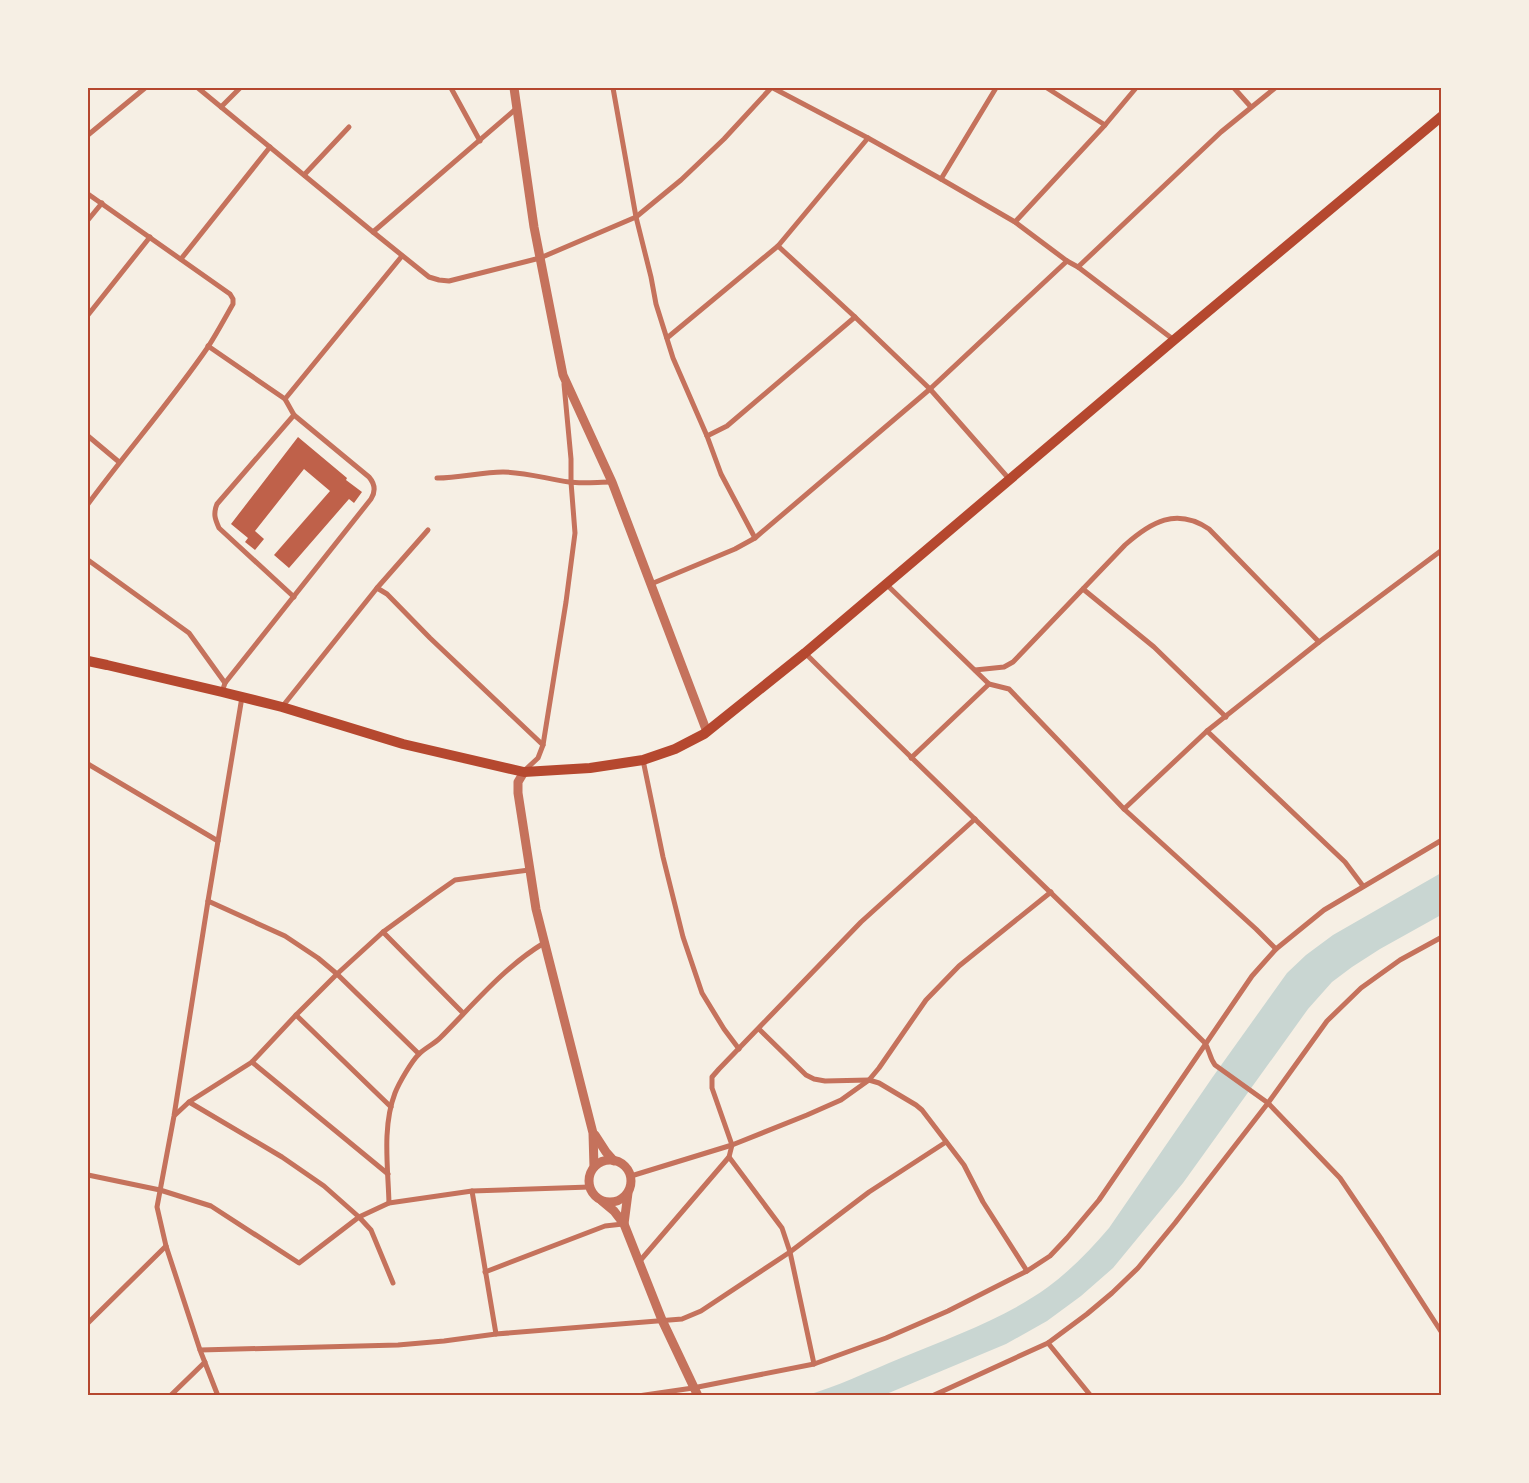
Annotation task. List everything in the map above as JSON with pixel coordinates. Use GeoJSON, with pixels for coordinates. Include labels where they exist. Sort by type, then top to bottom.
{"type":"FeatureCollection","features":[{"type":"Feature","properties":{"kind":"main road"},"geometry":{"type":"LineString","coordinates":[[88,661],[224,688],[242,697],[282,707],[403,744],[524,772],[590,768],[644,760],[675,749],[707,732],[805,653],[1442,116]]}},
{"type":"Feature","properties":{"kind":"street"},"geometry":{"type":"LineString","coordinates":[[88,135],[145,88]]}},
{"type":"Feature","properties":{"kind":"street"},"geometry":{"type":"LineString","coordinates":[[198,88],[429,278],[450,281],[540,258],[636,217],[681,180],[724,139],[772,88],[868,138],[1015,222],[1174,340]]}},
{"type":"Feature","properties":{"kind":"street"},"geometry":{"type":"LineString","coordinates":[[221,107],[240,88]]}},
{"type":"Feature","properties":{"kind":"street"},"geometry":{"type":"LineString","coordinates":[[451,88],[480,141]]}},
{"type":"Feature","properties":{"kind":"street"},"geometry":{"type":"LineString","coordinates":[[514,88],[534,227],[563,375],[571,459],[575,533],[543,745],[538,758],[524,772],[518,782],[528,870],[544,943],[593,1133],[594,1167],[589,1180],[590,1187],[597,1197],[614,1211],[624,1224],[662,1320],[696,1392]]}},
{"type":"Feature","properties":{"kind":"street"},"geometry":{"type":"LineString","coordinates":[[613,88],[636,217],[656,304],[673,358],[707,436],[721,474],[754,538]]}},
{"type":"Feature","properties":{"kind":"street"},"geometry":{"type":"LineString","coordinates":[[941,179],[996,88]]}},
{"type":"Feature","properties":{"kind":"street"},"geometry":{"type":"LineString","coordinates":[[1047,88],[1105,125]]}},
{"type":"Feature","properties":{"kind":"street"},"geometry":{"type":"LineString","coordinates":[[1015,222],[1105,125],[1136,88]]}},
{"type":"Feature","properties":{"kind":"street"},"geometry":{"type":"LineString","coordinates":[[1234,88],[1251,107]]}},
{"type":"Feature","properties":{"kind":"street"},"geometry":{"type":"LineString","coordinates":[[1078,267],[1221,132],[1276,88]]}},
{"type":"Feature","properties":{"kind":"street"},"geometry":{"type":"LineString","coordinates":[[373,232],[517,108]]}},
{"type":"Feature","properties":{"kind":"street"},"geometry":{"type":"LineString","coordinates":[[304,175],[349,127]]}},
{"type":"Feature","properties":{"kind":"street"},"geometry":{"type":"LineString","coordinates":[[667,338],[778,246],[868,138]]}},
{"type":"Feature","properties":{"kind":"street"},"geometry":{"type":"LineString","coordinates":[[181,259],[270,147]]}},
{"type":"Feature","properties":{"kind":"street"},"geometry":{"type":"LineString","coordinates":[[88,194],[230,294],[233,299],[233,304],[208,346],[147,430],[119,462],[88,504]]}},
{"type":"Feature","properties":{"kind":"street"},"geometry":{"type":"LineString","coordinates":[[88,220],[102,204]]}},
{"type":"Feature","properties":{"kind":"street"},"geometry":{"type":"LineString","coordinates":[[88,315],[150,237]]}},
{"type":"Feature","properties":{"kind":"street"},"geometry":{"type":"LineString","coordinates":[[778,246],[930,389],[1010,480]]}},
{"type":"Feature","properties":{"kind":"street"},"geometry":{"type":"LineString","coordinates":[[285,399],[402,256]]}},
{"type":"Feature","properties":{"kind":"street"},"geometry":{"type":"LineString","coordinates":[[651,584],[735,549],[754,538],[930,389],[1066,261]]}},
{"type":"Feature","properties":{"kind":"street"},"geometry":{"type":"LineString","coordinates":[[707,436],[727,426],[855,317]]}},
{"type":"Feature","properties":{"kind":"street"},"geometry":{"type":"LineString","coordinates":[[88,560],[189,634],[224,688],[371,499],[375,490],[369,477],[294,415],[285,399],[208,346]]}},
{"type":"Feature","properties":{"kind":"street"},"geometry":{"type":"LineString","coordinates":[[563,375],[612,482],[707,732]]}},
{"type":"Feature","properties":{"kind":"street"},"geometry":{"type":"LineString","coordinates":[[294,415],[217,504],[214,512],[214,518],[219,528],[294,597]]}},
{"type":"Feature","properties":{"kind":"street"},"geometry":{"type":"LineString","coordinates":[[88,436],[119,462]]}},
{"type":"Feature","properties":{"kind":"street"},"geometry":{"type":"LineString","coordinates":[[437,478],[457,478],[473,474],[504,472],[571,482],[612,482]]}},
{"type":"Feature","properties":{"kind":"street"},"geometry":{"type":"LineString","coordinates":[[975,670],[1004,668],[1012,662],[1125,545],[1139,533],[1157,523],[1175,517],[1190,519],[1209,529],[1319,642]]}},
{"type":"Feature","properties":{"kind":"street"},"geometry":{"type":"LineString","coordinates":[[282,707],[376,588],[428,530]]}},
{"type":"Feature","properties":{"kind":"street"},"geometry":{"type":"LineString","coordinates":[[1124,809],[1207,731],[1319,642],[1442,550]]}},
{"type":"Feature","properties":{"kind":"street"},"geometry":{"type":"LineString","coordinates":[[887,585],[989,684],[1010,689],[1124,809],[1276,949]]}},
{"type":"Feature","properties":{"kind":"street"},"geometry":{"type":"LineString","coordinates":[[376,588],[387,594],[430,638],[543,745]]}},
{"type":"Feature","properties":{"kind":"street"},"geometry":{"type":"LineString","coordinates":[[1083,590],[1154,648],[1226,717]]}},
{"type":"Feature","properties":{"kind":"street"},"geometry":{"type":"LineString","coordinates":[[805,653],[1205,1043],[1210,1060],[1215,1065],[1268,1102],[1340,1178],[1442,1333]]}},
{"type":"Feature","properties":{"kind":"street"},"geometry":{"type":"LineString","coordinates":[[911,758],[989,684]]}},
{"type":"Feature","properties":{"kind":"street"},"geometry":{"type":"LineString","coordinates":[[218,1396],[204,1362],[166,1246],[157,1207],[174,1116],[242,697]]}},
{"type":"Feature","properties":{"kind":"street"},"geometry":{"type":"LineString","coordinates":[[1207,731],[1345,862],[1363,886]]}},
{"type":"Feature","properties":{"kind":"street"},"geometry":{"type":"LineString","coordinates":[[644,760],[683,937],[702,993],[739,1049]]}},
{"type":"Feature","properties":{"kind":"street"},"geometry":{"type":"LineString","coordinates":[[88,764],[218,841]]}},
{"type":"Feature","properties":{"kind":"street"},"geometry":{"type":"LineString","coordinates":[[639,1262],[730,1156],[732,1144],[712,1088],[712,1078],[860,922],[975,819]]}},
{"type":"Feature","properties":{"kind":"street"},"geometry":{"type":"LineString","coordinates":[[638,1396],[696,1392],[814,1364],[886,1338],[948,1311],[1027,1271],[1050,1256],[1099,1200],[1252,976],[1276,949],[1324,910],[1442,840]]}},
{"type":"Feature","properties":{"kind":"street"},"geometry":{"type":"LineString","coordinates":[[174,1116],[189,1102],[252,1062],[337,974],[384,932],[455,880],[528,870]]}},
{"type":"Feature","properties":{"kind":"street"},"geometry":{"type":"LineString","coordinates":[[631,1176],[732,1144],[840,1100],[869,1080],[926,1000],[959,966],[1051,892]]}},
{"type":"Feature","properties":{"kind":"street"},"geometry":{"type":"LineString","coordinates":[[208,901],[285,936],[318,958],[419,1054]]}},
{"type":"Feature","properties":{"kind":"street"},"geometry":{"type":"LineString","coordinates":[[384,932],[463,1014]]}},
{"type":"Feature","properties":{"kind":"street"},"geometry":{"type":"LineString","coordinates":[[932,1396],[1048,1343],[1087,1314],[1138,1268],[1268,1102],[1327,1021],[1341,1006],[1361,988],[1400,960],[1442,937]]}},
{"type":"Feature","properties":{"kind":"street"},"geometry":{"type":"LineString","coordinates":[[389,1203],[387,1132],[391,1107],[402,1078],[419,1054],[439,1039],[520,959],[544,943]]}},
{"type":"Feature","properties":{"kind":"street"},"geometry":{"type":"LineString","coordinates":[[296,1015],[391,1107]]}},
{"type":"Feature","properties":{"kind":"street"},"geometry":{"type":"LineString","coordinates":[[759,1029],[806,1075],[814,1079],[825,1082],[869,1080],[879,1083],[922,1110],[964,1165],[983,1202],[1027,1271]]}},
{"type":"Feature","properties":{"kind":"street"},"geometry":{"type":"LineString","coordinates":[[252,1062],[388,1174]]}},
{"type":"Feature","properties":{"kind":"street"},"geometry":{"type":"LineString","coordinates":[[189,1102],[282,1156],[324,1186],[359,1217],[371,1230],[393,1283]]}},
{"type":"Feature","properties":{"kind":"street"},"geometry":{"type":"LineString","coordinates":[[593,1133],[606,1152],[624,1166],[631,1176],[632,1181],[625,1208],[624,1224]]}},
{"type":"Feature","properties":{"kind":"street"},"geometry":{"type":"LineString","coordinates":[[200,1350],[398,1345],[496,1334],[682,1319],[701,1311],[790,1252],[869,1192],[946,1142]]}},
{"type":"Feature","properties":{"kind":"street"},"geometry":{"type":"LineString","coordinates":[[730,1156],[782,1228],[790,1252],[814,1364]]}},
{"type":"Feature","properties":{"kind":"street"},"geometry":{"type":"LineString","coordinates":[[594,1167],[607,1160],[614,1160]]}},
{"type":"Feature","properties":{"kind":"street"},"geometry":{"type":"LineString","coordinates":[[88,1176],[160,1190],[211,1206],[299,1263],[359,1217],[389,1203],[472,1191],[590,1187]]}},
{"type":"Feature","properties":{"kind":"street"},"geometry":{"type":"LineString","coordinates":[[472,1191],[496,1334]]}},
{"type":"Feature","properties":{"kind":"street"},"geometry":{"type":"LineString","coordinates":[[602,1201],[614,1202],[628,1192]]}},
{"type":"Feature","properties":{"kind":"street"},"geometry":{"type":"LineString","coordinates":[[485,1272],[604,1226],[624,1224]]}},
{"type":"Feature","properties":{"kind":"street"},"geometry":{"type":"LineString","coordinates":[[88,1323],[166,1246]]}},
{"type":"Feature","properties":{"kind":"street"},"geometry":{"type":"LineString","coordinates":[[1048,1343],[1091,1396]]}},
{"type":"Feature","properties":{"kind":"street"},"geometry":{"type":"LineString","coordinates":[[170,1396],[204,1362]]}},
{"type":"Feature","properties":{"kind":"shaded area"},"geometry":{"type":"Polygon","coordinates":[[[1441,873],[1441,915],[1380,949],[1332,982],[1308,1009],[1183,1183],[1113,1268],[1081,1296],[1047,1321],[1006,1344],[884,1395],[804,1396],[841,1383],[977,1327],[1014,1309],[1048,1287],[1080,1259],[1109,1228],[1287,973],[1306,955],[1333,935],[1441,873]]]}},
{"type":"Feature","properties":{"kind":"building"},"geometry":{"type":"Polygon","coordinates":[[[298,437],[362,492],[354,503],[349,499],[289,568],[274,555],[330,491],[304,469],[255,531],[264,539],[255,550],[245,542],[248,538],[231,524],[298,437]]]}}]}
